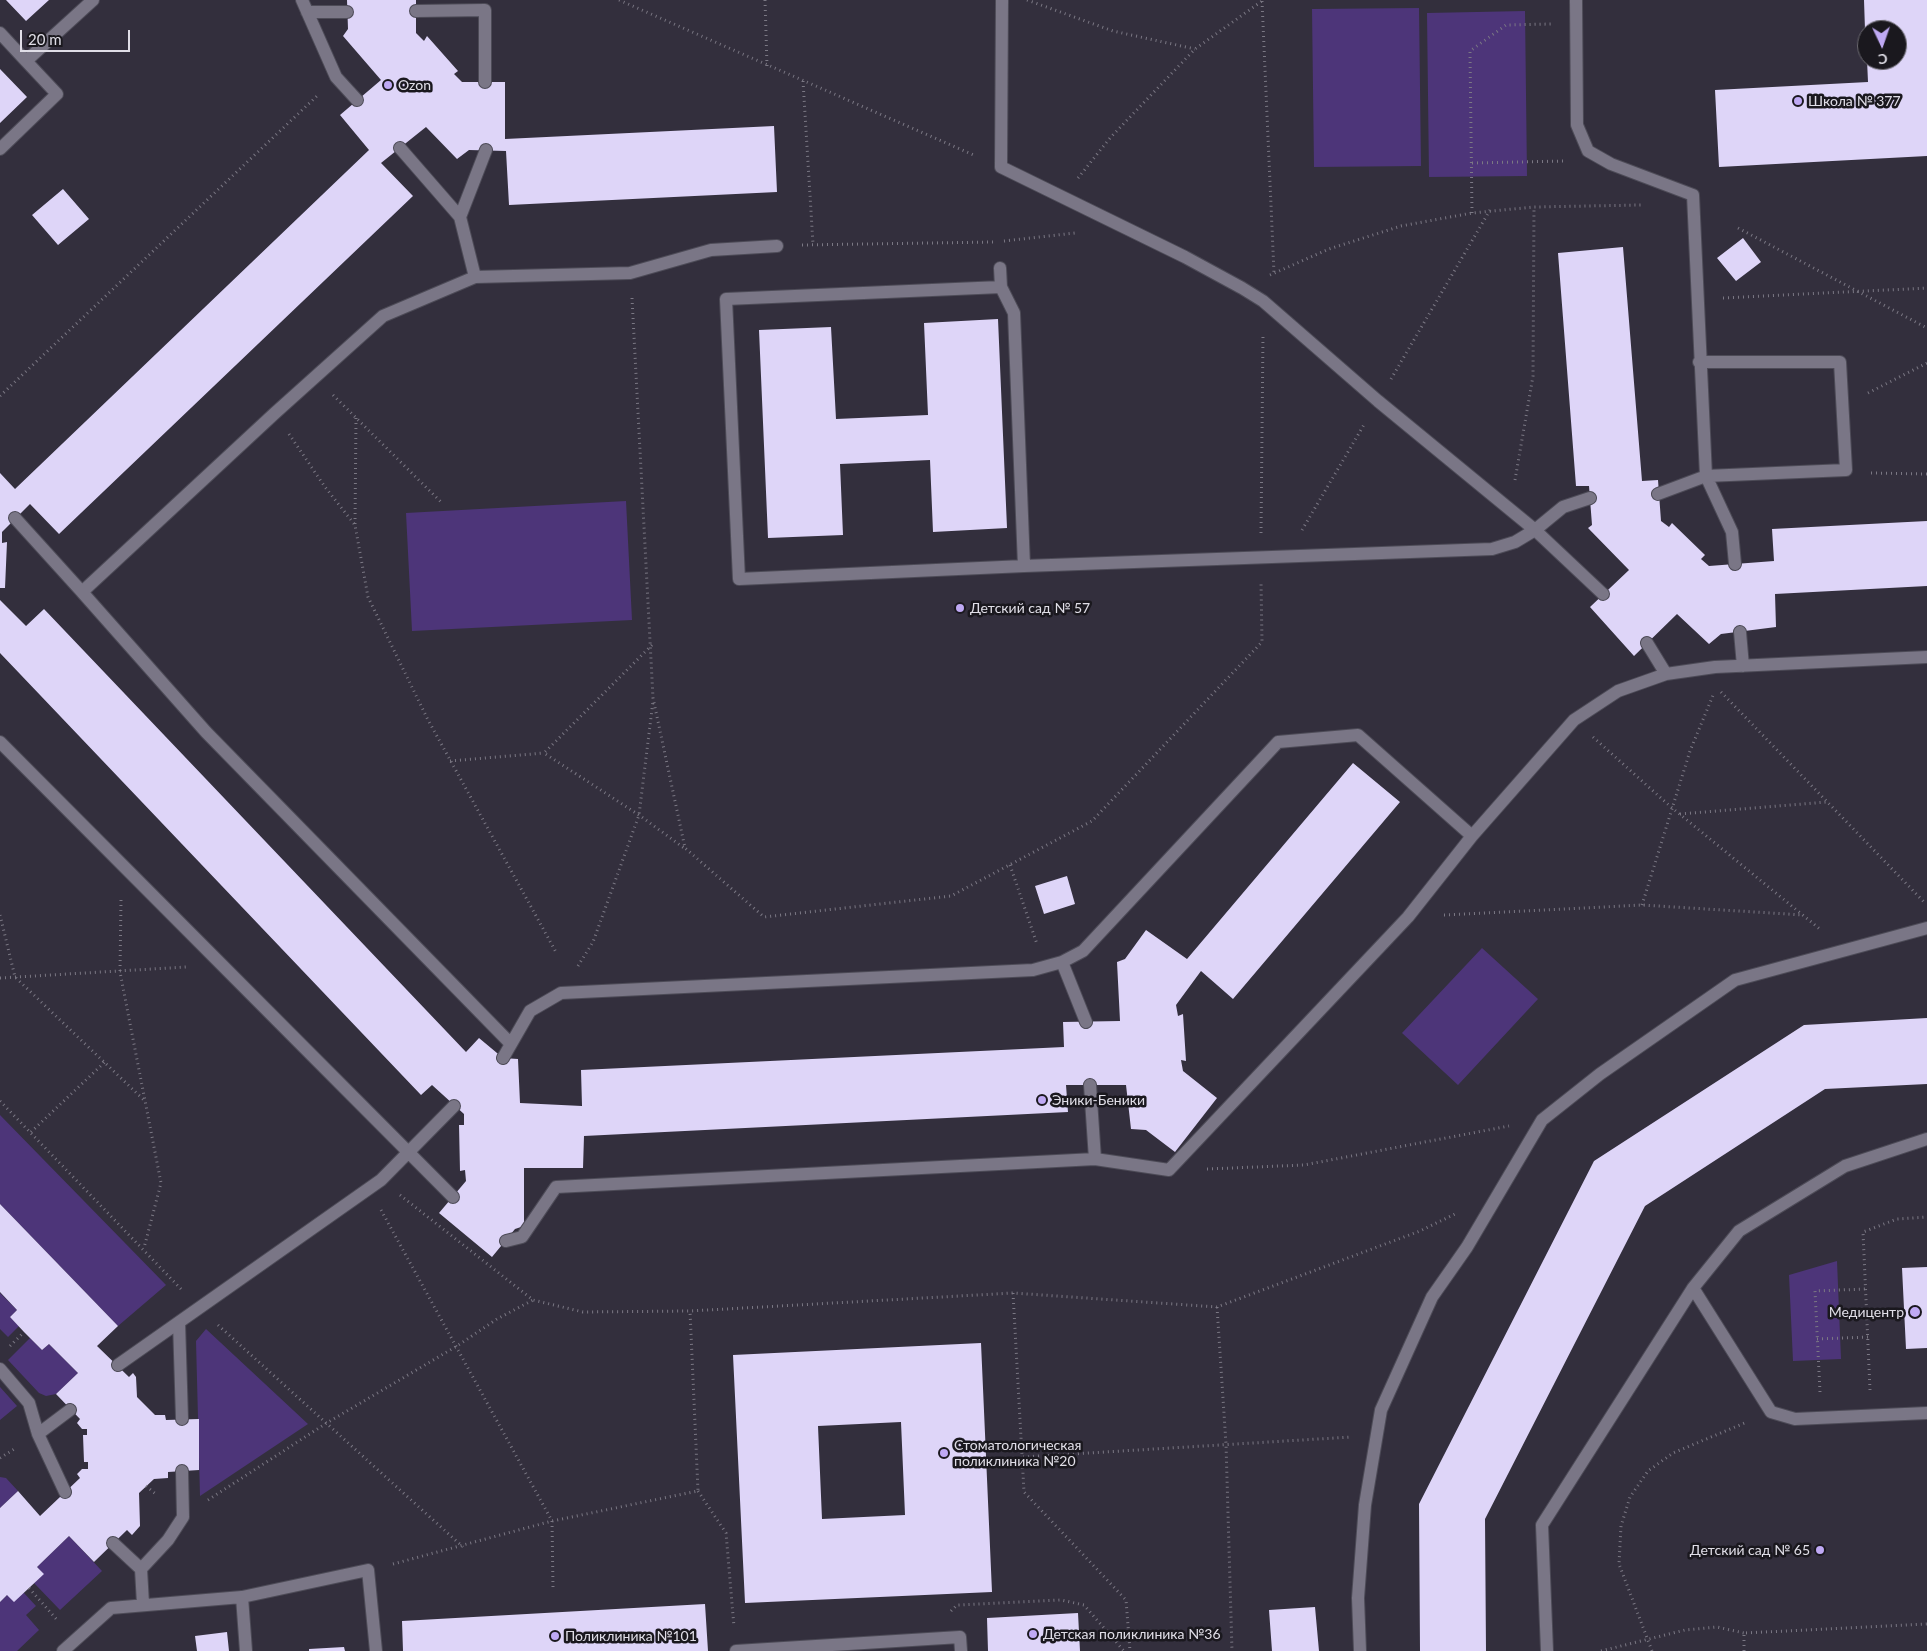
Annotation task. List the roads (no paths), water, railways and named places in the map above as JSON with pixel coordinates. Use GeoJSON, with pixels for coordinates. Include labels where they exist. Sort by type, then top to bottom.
{"type":"FeatureCollection","features":[{"type":"Feature","properties":{"kind":"lane"},"geometry":{"type":"LineString","coordinates":[[26,61],[93,0]]}},
{"type":"Feature","properties":{"kind":"lane"},"geometry":{"type":"LineString","coordinates":[[302,0],[336,77],[357,100]]}},
{"type":"Feature","properties":{"kind":"lane"},"geometry":{"type":"LineString","coordinates":[[1002,0],[1001,167],[1242,288],[1263,301],[1378,401],[1535,530],[1603,594]]}},
{"type":"Feature","properties":{"kind":"lane"},"geometry":{"type":"LineString","coordinates":[[1576,0],[1577,125],[1588,151],[1611,164],[1693,194],[1699,362],[1706,476],[1732,532],[1735,564]]}},
{"type":"Feature","properties":{"kind":"lane"},"geometry":{"type":"LineString","coordinates":[[416,11],[485,10],[485,82]]}},
{"type":"Feature","properties":{"kind":"lane"},"geometry":{"type":"LineString","coordinates":[[307,12],[347,12]]}},
{"type":"Feature","properties":{"kind":"lane"},"geometry":{"type":"LineString","coordinates":[[0,33],[57,94],[0,149]]}},
{"type":"Feature","properties":{"kind":"lane"},"geometry":{"type":"LineString","coordinates":[[400,148],[460,217],[475,277]]}},
{"type":"Feature","properties":{"kind":"lane"},"geometry":{"type":"LineString","coordinates":[[460,217],[486,150]]}},
{"type":"Feature","properties":{"kind":"lane"},"geometry":{"type":"LineString","coordinates":[[82,592],[383,316],[475,277],[630,273],[711,250],[777,246]]}},
{"type":"Feature","properties":{"kind":"lane"},"geometry":{"type":"LineString","coordinates":[[1000,268],[1001,287],[1014,313],[1024,566]]}},
{"type":"Feature","properties":{"kind":"lane"},"geometry":{"type":"LineString","coordinates":[[1001,287],[726,299],[739,579],[1024,566],[1492,549],[1515,542],[1535,530],[1563,507],[1590,498]]}},
{"type":"Feature","properties":{"kind":"lane"},"geometry":{"type":"LineString","coordinates":[[1658,494],[1706,476],[1846,470],[1840,362],[1699,362]]}},
{"type":"Feature","properties":{"kind":"lane"},"geometry":{"type":"LineString","coordinates":[[15,518],[206,732],[511,1044]]}},
{"type":"Feature","properties":{"kind":"lane"},"geometry":{"type":"LineString","coordinates":[[1740,632],[1743,666]]}},
{"type":"Feature","properties":{"kind":"lane"},"geometry":{"type":"LineString","coordinates":[[1647,643],[1666,674]]}},
{"type":"Feature","properties":{"kind":"lane"},"geometry":{"type":"LineString","coordinates":[[506,1241],[522,1237],[556,1187],[1095,1159],[1169,1170],[1408,917],[1472,836],[1574,720],[1618,691],[1666,674],[1715,667],[1927,657]]}},
{"type":"Feature","properties":{"kind":"lane"},"geometry":{"type":"LineString","coordinates":[[503,1058],[530,1011],[561,993],[1033,970],[1062,962],[1083,951],[1278,742],[1358,735],[1472,836]]}},
{"type":"Feature","properties":{"kind":"lane"},"geometry":{"type":"LineString","coordinates":[[0,742],[453,1197]]}},
{"type":"Feature","properties":{"kind":"lane"},"geometry":{"type":"LineString","coordinates":[[1360,1651],[1358,1598],[1365,1505],[1381,1410],[1432,1296],[1467,1247],[1542,1120],[1600,1074],[1735,980],[1927,928]]}},
{"type":"Feature","properties":{"kind":"lane"},"geometry":{"type":"LineString","coordinates":[[1062,962],[1086,1022]]}},
{"type":"Feature","properties":{"kind":"lane"},"geometry":{"type":"LineString","coordinates":[[1090,1085],[1095,1159]]}},
{"type":"Feature","properties":{"kind":"lane"},"geometry":{"type":"LineString","coordinates":[[118,1365],[381,1180],[454,1106]]}},
{"type":"Feature","properties":{"kind":"lane"},"geometry":{"type":"LineString","coordinates":[[1548,1651],[1542,1525],[1692,1288],[1739,1231],[1845,1166],[1927,1139]]}},
{"type":"Feature","properties":{"kind":"lane"},"geometry":{"type":"LineString","coordinates":[[1692,1288],[1771,1412],[1796,1419],[1927,1413]]}},
{"type":"Feature","properties":{"kind":"lane"},"geometry":{"type":"LineString","coordinates":[[179,1322],[182,1419]]}},
{"type":"Feature","properties":{"kind":"lane"},"geometry":{"type":"LineString","coordinates":[[0,1369],[29,1403],[38,1434],[65,1492]]}},
{"type":"Feature","properties":{"kind":"lane"},"geometry":{"type":"LineString","coordinates":[[38,1434],[70,1410]]}},
{"type":"Feature","properties":{"kind":"lane"},"geometry":{"type":"LineString","coordinates":[[141,1569],[168,1540],[183,1517],[182,1471]]}},
{"type":"Feature","properties":{"kind":"lane"},"geometry":{"type":"LineString","coordinates":[[113,1543],[141,1569],[143,1604]]}},
{"type":"Feature","properties":{"kind":"lane"},"geometry":{"type":"LineString","coordinates":[[63,1651],[111,1608],[242,1597],[368,1570],[376,1651]]}},
{"type":"Feature","properties":{"kind":"lane"},"geometry":{"type":"LineString","coordinates":[[242,1597],[246,1651]]}},
{"type":"Feature","properties":{"kind":"lane"},"geometry":{"type":"LineString","coordinates":[[736,1650],[960,1637],[961,1651]]}},
{"type":"Feature","properties":{"kind":"place","name":"Ozon"},"geometry":{"type":"Point","coordinates":[388,85]}},
{"type":"Feature","properties":{"kind":"place","name":"Школа № 377"},"geometry":{"type":"Point","coordinates":[1798,101]}},
{"type":"Feature","properties":{"kind":"place","name":"Детский сад № 57"},"geometry":{"type":"Point","coordinates":[960,608]}},
{"type":"Feature","properties":{"kind":"place","name":"Эники-Беники"},"geometry":{"type":"Point","coordinates":[1042,1100]}},
{"type":"Feature","properties":{"kind":"place","name":"Медицентр"},"geometry":{"type":"Point","coordinates":[1915,1312]}},
{"type":"Feature","properties":{"kind":"place","name":"Стоматологическая поликлиника №20"},"geometry":{"type":"Point","coordinates":[944,1453]}},
{"type":"Feature","properties":{"kind":"place","name":"Детский сад № 65"},"geometry":{"type":"Point","coordinates":[1820,1550]}},
{"type":"Feature","properties":{"kind":"place","name":"Детская поликлиника №36"},"geometry":{"type":"Point","coordinates":[1033,1634]}},
{"type":"Feature","properties":{"kind":"place","name":"Поликлиника №101"},"geometry":{"type":"Point","coordinates":[555,1636]}}]}
